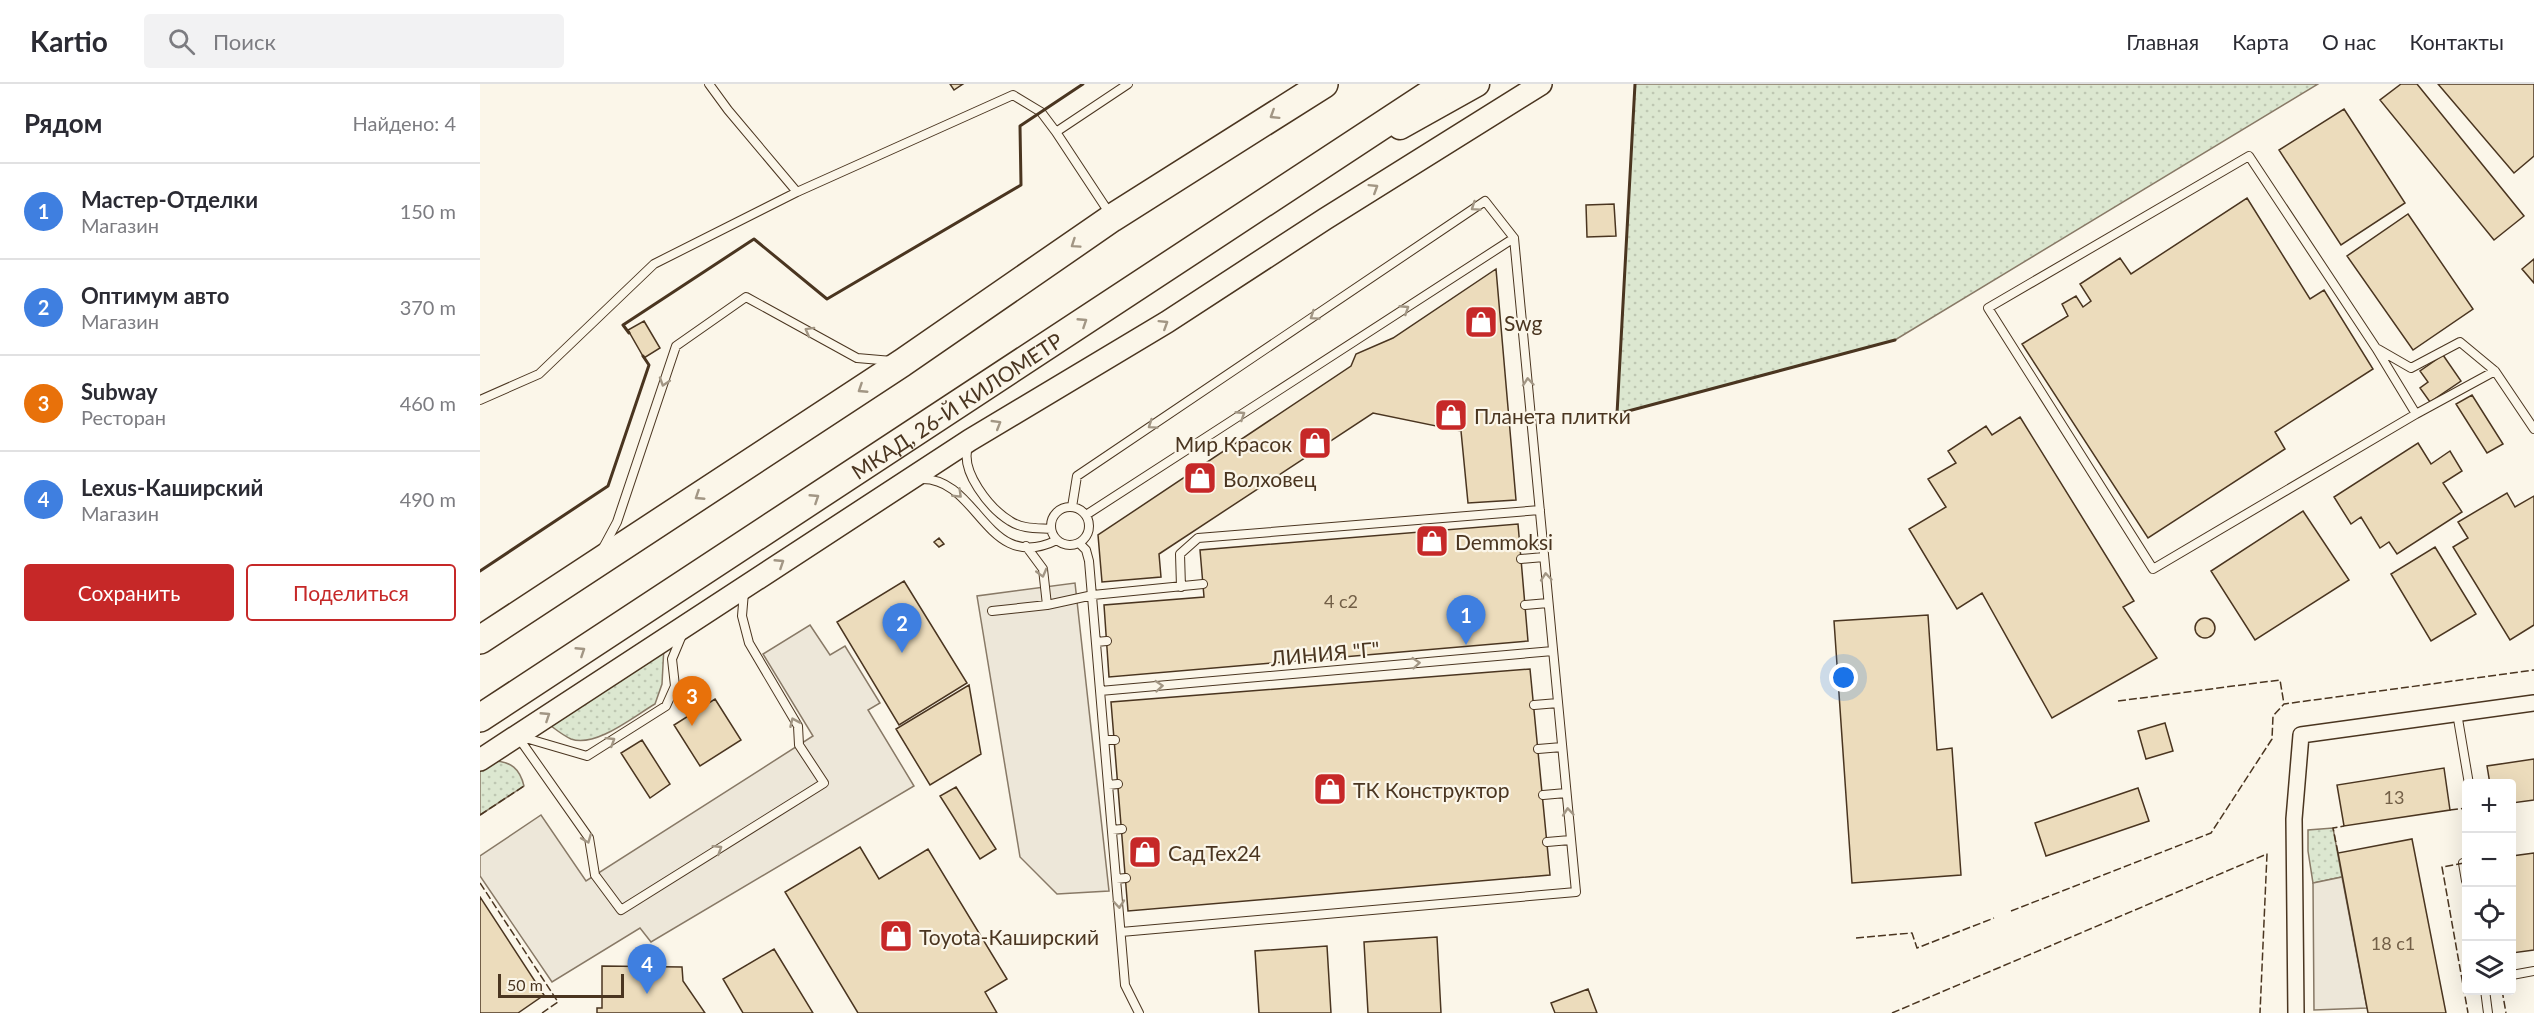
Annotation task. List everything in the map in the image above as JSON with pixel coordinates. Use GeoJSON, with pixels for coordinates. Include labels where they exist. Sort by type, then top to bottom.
{"type":"FeatureCollection","features":[{"type":"Feature","properties":{"kind":"highway"},"geometry":{"type":"LineString","coordinates":[[480,640],[902,363],[1113,218],[1324,84]]}},
{"type":"Feature","properties":{"kind":"highway","name":"МКАД, 26-Й КИЛОМЕТР"},"geometry":{"type":"LineString","coordinates":[[480,718],[1440,88]]}},
{"type":"Feature","properties":{"kind":"main road"},"geometry":{"type":"LineString","coordinates":[[1267,201],[1477,84]]}},
{"type":"Feature","properties":{"kind":"street"},"geometry":{"type":"LineString","coordinates":[[480,760],[904,482],[1167,322],[1325,219],[1541,84]]}},
{"type":"Feature","properties":{"kind":"street"},"geometry":{"type":"LineString","coordinates":[[2296,1013],[2294,819],[2301,735],[2534,703]]}},
{"type":"Feature","properties":{"kind":"lane"},"geometry":{"type":"LineString","coordinates":[[709,84],[797,192]]}},
{"type":"Feature","properties":{"kind":"lane"},"geometry":{"type":"LineString","coordinates":[[1056,132],[1128,84]]}},
{"type":"Feature","properties":{"kind":"lane"},"geometry":{"type":"LineString","coordinates":[[480,400],[539,374],[654,264],[797,192],[1013,95],[1041,112],[1113,218]]}},
{"type":"Feature","properties":{"kind":"lane"},"geometry":{"type":"LineString","coordinates":[[2416,414],[2376,348],[2249,156],[1988,308],[2153,569],[2416,414],[2495,371]]}},
{"type":"Feature","properties":{"kind":"lane"},"geometry":{"type":"LineString","coordinates":[[1072,507],[1077,476],[1485,201],[1514,238],[1576,892],[1121,932]]}},
{"type":"Feature","properties":{"kind":"lane"},"geometry":{"type":"LineString","coordinates":[[1086,515],[1514,238]]}},
{"type":"Feature","properties":{"kind":"lane"},"geometry":{"type":"LineString","coordinates":[[594,566],[617,522],[676,346],[746,297],[857,358],[902,363]]}},
{"type":"Feature","properties":{"kind":"lane"},"geometry":{"type":"LineString","coordinates":[[2376,348],[2411,368],[2460,342],[2495,371],[2534,429]]}},
{"type":"Feature","properties":{"kind":"lane"},"geometry":{"type":"LineString","coordinates":[[970,440],[965,455],[972,480],[996,508],[1010,521],[1027,528],[1051,529]]}},
{"type":"Feature","properties":{"kind":"lane"},"geometry":{"type":"LineString","coordinates":[[904,482],[923,478],[941,481],[955,489],[995,535],[1010,543],[1045,546],[1057,540]]}},
{"type":"Feature","properties":{"kind":"lane"},"geometry":{"type":"LineString","coordinates":[[1072,507],[1086,515],[1089,532],[1078,543],[1072,545],[1057,540],[1051,529],[1053,517],[1060,510],[1072,507]]}},
{"type":"Feature","properties":{"kind":"lane"},"geometry":{"type":"LineString","coordinates":[[1181,586],[1180,554],[1198,538],[1540,510]]}},
{"type":"Feature","properties":{"kind":"lane"},"geometry":{"type":"LineString","coordinates":[[1078,543],[1086,550],[1093,595],[1125,985],[1139,1013]]}},
{"type":"Feature","properties":{"kind":"lane"},"geometry":{"type":"LineString","coordinates":[[1026,546],[1043,569],[1047,605]]}},
{"type":"Feature","properties":{"kind":"lane"},"geometry":{"type":"LineString","coordinates":[[1521,559],[1544,557]]}},
{"type":"Feature","properties":{"kind":"lane"},"geometry":{"type":"LineString","coordinates":[[992,611],[1047,605],[1093,595],[1203,584]]}},
{"type":"Feature","properties":{"kind":"lane"},"geometry":{"type":"LineString","coordinates":[[691,621],[680,637],[672,659],[675,686],[666,706],[587,756],[517,736],[589,838],[595,874],[621,910],[824,783],[799,745],[798,726],[749,643],[742,616],[742,597],[747,585]]}},
{"type":"Feature","properties":{"kind":"lane"},"geometry":{"type":"LineString","coordinates":[[1525,605],[1548,603]]}},
{"type":"Feature","properties":{"kind":"lane"},"geometry":{"type":"LineString","coordinates":[[1096,642],[1107,641]]}},
{"type":"Feature","properties":{"kind":"lane","name":"ЛИНИЯ \"Г\""},"geometry":{"type":"LineString","coordinates":[[1100,691],[1553,651]]}},
{"type":"Feature","properties":{"kind":"lane"},"geometry":{"type":"LineString","coordinates":[[1534,705],[1558,703]]}},
{"type":"Feature","properties":{"kind":"lane"},"geometry":{"type":"LineString","coordinates":[[2457,713],[2468,779]]}},
{"type":"Feature","properties":{"kind":"lane"},"geometry":{"type":"LineString","coordinates":[[1105,741],[1114,740]]}},
{"type":"Feature","properties":{"kind":"lane"},"geometry":{"type":"LineString","coordinates":[[1538,749],[1562,747]]}},
{"type":"Feature","properties":{"kind":"lane"},"geometry":{"type":"LineString","coordinates":[[1108,785],[1118,784]]}},
{"type":"Feature","properties":{"kind":"lane"},"geometry":{"type":"LineString","coordinates":[[1543,795],[1566,793]]}},
{"type":"Feature","properties":{"kind":"lane"},"geometry":{"type":"LineString","coordinates":[[1112,830],[1122,830]]}},
{"type":"Feature","properties":{"kind":"lane"},"geometry":{"type":"LineString","coordinates":[[1547,842],[1570,840]]}},
{"type":"Feature","properties":{"kind":"lane"},"geometry":{"type":"LineString","coordinates":[[1116,879],[1126,878]]}},
{"type":"Feature","properties":{"kind":"lane"},"geometry":{"type":"LineString","coordinates":[[2516,974],[2534,972]]}},
{"type":"Feature","properties":{"kind":"lane"},"geometry":{"type":"LineString","coordinates":[[2485,995],[2488,1013]]}},
{"type":"Feature","properties":{"kind":"green space"},"geometry":{"type":"Polygon","coordinates":[[[1635,84],[2318,84],[1895,340],[1617,414],[1635,84]]]}},
{"type":"Feature","properties":{"kind":"green space"},"geometry":{"type":"Polygon","coordinates":[[[664,646],[662,684],[655,704],[603,735],[581,741],[571,739],[547,723],[664,646]]]}},
{"type":"Feature","properties":{"kind":"green space"},"geometry":{"type":"Polygon","coordinates":[[[493,761],[514,767],[524,786],[480,815],[480,770],[493,761]]]}},
{"type":"Feature","properties":{"kind":"green space"},"geometry":{"type":"Polygon","coordinates":[[[2333,828],[2342,877],[2313,883],[2308,851],[2308,830],[2333,828]]]}},
{"type":"Feature","properties":{"kind":"shaded area"},"geometry":{"type":"Polygon","coordinates":[[[1075,583],[1109,891],[1057,894],[1020,857],[977,596],[1075,583]]]}},
{"type":"Feature","properties":{"kind":"shaded area"},"geometry":{"type":"Polygon","coordinates":[[[810,625],[830,655],[845,646],[880,703],[868,710],[914,786],[651,942],[640,928],[552,982],[480,876],[480,856],[541,815],[586,881],[813,736],[763,654],[810,625]]]}},
{"type":"Feature","properties":{"kind":"shaded area"},"geometry":{"type":"Polygon","coordinates":[[[2342,877],[2367,1008],[2314,1010],[2313,883],[2342,877]]]}},
{"type":"Feature","properties":{"kind":"building"},"geometry":{"type":"Polygon","coordinates":[[[950,84],[963,84],[954,90],[950,84]]]}},
{"type":"Feature","properties":{"kind":"building"},"geometry":{"type":"Polygon","coordinates":[[[2401,84],[2417,84],[2524,216],[2494,240],[2380,100],[2401,84]]]}},
{"type":"Feature","properties":{"kind":"building"},"geometry":{"type":"Polygon","coordinates":[[[2438,84],[2534,84],[2534,156],[2514,173],[2438,84]]]}},
{"type":"Feature","properties":{"kind":"building"},"geometry":{"type":"Polygon","coordinates":[[[2344,109],[2405,203],[2341,245],[2279,150],[2344,109]]]}},
{"type":"Feature","properties":{"kind":"building"},"geometry":{"type":"Polygon","coordinates":[[[2247,198],[2310,299],[2324,290],[2373,369],[2275,432],[2285,449],[2148,538],[2022,344],[2068,316],[2062,304],[2076,296],[2083,307],[2091,301],[2080,284],[2120,258],[2131,274],[2247,198]]]}},
{"type":"Feature","properties":{"kind":"building"},"geometry":{"type":"Polygon","coordinates":[[[1614,204],[1616,236],[1587,237],[1586,205],[1614,204]]]}},
{"type":"Feature","properties":{"kind":"building"},"geometry":{"type":"Polygon","coordinates":[[[2408,214],[2473,309],[2413,350],[2347,256],[2408,214]]]}},
{"type":"Feature","properties":{"kind":"building"},"geometry":{"type":"Polygon","coordinates":[[[2534,259],[2534,283],[2522,269],[2534,259]]]}},
{"type":"Feature","properties":{"kind":"building"},"geometry":{"type":"Polygon","coordinates":[[[1496,269],[1516,500],[1468,503],[1461,431],[1373,413],[1159,554],[1161,577],[1102,582],[1098,535],[1351,366],[1356,354],[1393,338],[1496,269]]]}},
{"type":"Feature","properties":{"kind":"building"},"geometry":{"type":"Polygon","coordinates":[[[644,321],[660,348],[644,358],[628,330],[644,321]]]}},
{"type":"Feature","properties":{"kind":"building"},"geometry":{"type":"Polygon","coordinates":[[[2443,355],[2461,381],[2430,402],[2420,388],[2428,382],[2420,371],[2443,355]]]}},
{"type":"Feature","properties":{"kind":"building"},"geometry":{"type":"Polygon","coordinates":[[[2472,395],[2503,444],[2487,453],[2456,404],[2472,395]]]}},
{"type":"Feature","properties":{"kind":"building"},"geometry":{"type":"Polygon","coordinates":[[[2020,417],[2134,601],[2123,607],[2157,658],[2052,718],[1982,593],[1957,609],[1909,529],[1946,507],[1928,479],[1956,463],[1948,451],[1986,426],[1992,435],[2020,417]]]}},
{"type":"Feature","properties":{"kind":"building"},"geometry":{"type":"Polygon","coordinates":[[[2418,443],[2431,464],[2450,451],[2462,471],[2443,483],[2462,512],[2397,554],[2389,542],[2380,548],[2361,517],[2351,524],[2334,497],[2418,443]]]}},
{"type":"Feature","properties":{"kind":"building"},"geometry":{"type":"Polygon","coordinates":[[[2507,493],[2515,507],[2534,496],[2534,625],[2510,640],[2453,547],[2468,538],[2458,522],[2507,493]]]}},
{"type":"Feature","properties":{"kind":"building"},"geometry":{"type":"Polygon","coordinates":[[[2303,511],[2349,580],[2255,640],[2211,571],[2303,511]]]}},
{"type":"Feature","properties":{"kind":"building"},"geometry":{"type":"Polygon","coordinates":[[[1518,524],[1528,641],[1109,677],[1104,605],[1204,597],[1200,550],[1518,524]]]}},
{"type":"Feature","properties":{"kind":"building"},"geometry":{"type":"Polygon","coordinates":[[[939,538],[944,544],[939,547],[934,542],[939,538]]]}},
{"type":"Feature","properties":{"kind":"building"},"geometry":{"type":"Polygon","coordinates":[[[2435,547],[2476,614],[2431,641],[2391,574],[2435,547]]]}},
{"type":"Feature","properties":{"kind":"building"},"geometry":{"type":"Polygon","coordinates":[[[904,581],[967,683],[899,725],[837,622],[904,581]]]}},
{"type":"Feature","properties":{"kind":"building"},"geometry":{"type":"Polygon","coordinates":[[[1928,615],[1937,750],[1952,748],[1961,875],[1852,883],[1834,621],[1928,615]]]}},
{"type":"Feature","properties":{"kind":"building"},"geometry":{"type":"Polygon","coordinates":[[[2205,618],[2212,621],[2215,628],[2212,635],[2205,638],[2198,635],[2195,628],[2198,621],[2205,618]]]}},
{"type":"Feature","properties":{"kind":"building","name":"ТК Конструктор"},"geometry":{"type":"Polygon","coordinates":[[[1530,669],[1550,875],[1128,911],[1111,702],[1530,669]]]}},
{"type":"Feature","properties":{"kind":"building"},"geometry":{"type":"Polygon","coordinates":[[[969,685],[981,754],[930,785],[896,729],[969,685]]]}},
{"type":"Feature","properties":{"kind":"building"},"geometry":{"type":"Polygon","coordinates":[[[715,699],[741,740],[700,766],[674,725],[715,699]]]}},
{"type":"Feature","properties":{"kind":"building"},"geometry":{"type":"Polygon","coordinates":[[[2165,723],[2173,751],[2146,759],[2138,731],[2165,723]]]}},
{"type":"Feature","properties":{"kind":"building"},"geometry":{"type":"Polygon","coordinates":[[[642,740],[670,784],[650,798],[621,753],[642,740]]]}},
{"type":"Feature","properties":{"kind":"building"},"geometry":{"type":"Polygon","coordinates":[[[2534,759],[2534,800],[2516,802],[2516,779],[2489,779],[2487,766],[2534,759]]]}},
{"type":"Feature","properties":{"kind":"building"},"geometry":{"type":"Polygon","coordinates":[[[2444,768],[2450,810],[2344,826],[2337,785],[2444,768]]]}},
{"type":"Feature","properties":{"kind":"building"},"geometry":{"type":"Polygon","coordinates":[[[956,787],[996,849],[980,859],[940,796],[956,787]]]}},
{"type":"Feature","properties":{"kind":"building"},"geometry":{"type":"Polygon","coordinates":[[[2138,788],[2149,821],[2046,856],[2035,823],[2138,788]]]}},
{"type":"Feature","properties":{"kind":"building"},"geometry":{"type":"Polygon","coordinates":[[[2412,839],[2446,1013],[2368,1013],[2338,853],[2412,839]]]}},
{"type":"Feature","properties":{"kind":"building","name":"Toyota-Каширский"},"geometry":{"type":"Polygon","coordinates":[[[860,847],[879,879],[928,849],[1007,979],[985,992],[997,1013],[858,1013],[785,892],[860,847]]]}},
{"type":"Feature","properties":{"kind":"building"},"geometry":{"type":"Polygon","coordinates":[[[2534,853],[2534,950],[2516,952],[2516,887],[2516,855],[2534,853]]]}},
{"type":"Feature","properties":{"kind":"building"},"geometry":{"type":"Polygon","coordinates":[[[480,897],[544,995],[518,1013],[480,1013],[480,897]]]}},
{"type":"Feature","properties":{"kind":"building"},"geometry":{"type":"Polygon","coordinates":[[[1437,937],[1441,1013],[1368,1013],[1364,942],[1437,937]]]}},
{"type":"Feature","properties":{"kind":"building"},"geometry":{"type":"Polygon","coordinates":[[[1327,946],[1331,1013],[1259,1013],[1255,951],[1327,946]]]}},
{"type":"Feature","properties":{"kind":"building"},"geometry":{"type":"Polygon","coordinates":[[[774,949],[813,1013],[743,1013],[723,979],[774,949]]]}},
{"type":"Feature","properties":{"kind":"building"},"geometry":{"type":"Polygon","coordinates":[[[602,966],[682,967],[683,981],[705,1013],[597,1013],[597,1008],[602,1008],[602,966]]]}},
{"type":"Feature","properties":{"kind":"building"},"geometry":{"type":"Polygon","coordinates":[[[1588,989],[1597,1013],[1555,1013],[1551,1003],[1588,989]]]}},
{"type":"Feature","properties":{"kind":"fence"},"geometry":{"type":"LineString","coordinates":[[2011,911],[2211,833],[2272,739],[2273,716],[2284,704],[2534,670]]}},
{"type":"Feature","properties":{"kind":"fence"},"geometry":{"type":"LineString","coordinates":[[2118,701],[2280,680],[2284,704]]}},
{"type":"Feature","properties":{"kind":"fence"},"geometry":{"type":"LineString","coordinates":[[480,815],[524,786]]}},
{"type":"Feature","properties":{"kind":"fence"},"geometry":{"type":"LineString","coordinates":[[2450,810],[2462,808]]}},
{"type":"Feature","properties":{"kind":"fence"},"geometry":{"type":"LineString","coordinates":[[2338,853],[2333,828],[2344,826]]}},
{"type":"Feature","properties":{"kind":"fence"},"geometry":{"type":"LineString","coordinates":[[1892,1013],[2267,854],[2260,1013]]}},
{"type":"Feature","properties":{"kind":"fence"},"geometry":{"type":"LineString","coordinates":[[2462,863],[2442,867],[2468,1013]]}},
{"type":"Feature","properties":{"kind":"fence"},"geometry":{"type":"LineString","coordinates":[[480,883],[558,1002],[542,1013]]}},
{"type":"Feature","properties":{"kind":"fence"},"geometry":{"type":"LineString","coordinates":[[1856,938],[1912,933],[1917,948],[1994,918]]}},
{"type":"Feature","properties":{"kind":"fence"},"geometry":{"type":"LineString","coordinates":[[2503,995],[2506,1013]]}},
{"type":"Feature","properties":{"kind":"wall"},"geometry":{"type":"LineString","coordinates":[[629,333],[623,325],[754,239],[827,299],[1021,185],[1020,126],[1083,84]]}},
{"type":"Feature","properties":{"kind":"wall"},"geometry":{"type":"LineString","coordinates":[[1635,84],[1617,414],[1895,340]]}},
{"type":"Feature","properties":{"kind":"wall"},"geometry":{"type":"LineString","coordinates":[[480,571],[608,486],[649,365],[643,356]]}},
{"type":"Feature","properties":{"kind":"place","name":"Swg"},"geometry":{"type":"Point","coordinates":[1481,322]}},
{"type":"Feature","properties":{"kind":"place","name":"Планета плитки"},"geometry":{"type":"Point","coordinates":[1451,415]}},
{"type":"Feature","properties":{"kind":"place","name":"Мир Красок"},"geometry":{"type":"Point","coordinates":[1315,443]}},
{"type":"Feature","properties":{"kind":"place","name":"Волховец"},"geometry":{"type":"Point","coordinates":[1200,478]}},
{"type":"Feature","properties":{"kind":"place","name":"Demmoksi"},"geometry":{"type":"Point","coordinates":[1432,541]}},
{"type":"Feature","properties":{"kind":"place","name":"Мастер-Отделки"},"geometry":{"type":"Point","coordinates":[1466,645]}},
{"type":"Feature","properties":{"kind":"place","name":"Оптимум авто"},"geometry":{"type":"Point","coordinates":[902,653]}},
{"type":"Feature","properties":{"kind":"place","name":"Subway"},"geometry":{"type":"Point","coordinates":[692,726]}},
{"type":"Feature","properties":{"kind":"place","name":"ТК Конструктор"},"geometry":{"type":"Point","coordinates":[1330,789]}},
{"type":"Feature","properties":{"kind":"place","name":"СадТех24"},"geometry":{"type":"Point","coordinates":[1145,852]}},
{"type":"Feature","properties":{"kind":"place","name":"Toyota-Каширский"},"geometry":{"type":"Point","coordinates":[896,936]}},
{"type":"Feature","properties":{"kind":"place","name":"Lexus-Каширский"},"geometry":{"type":"Point","coordinates":[647,994]}}]}
